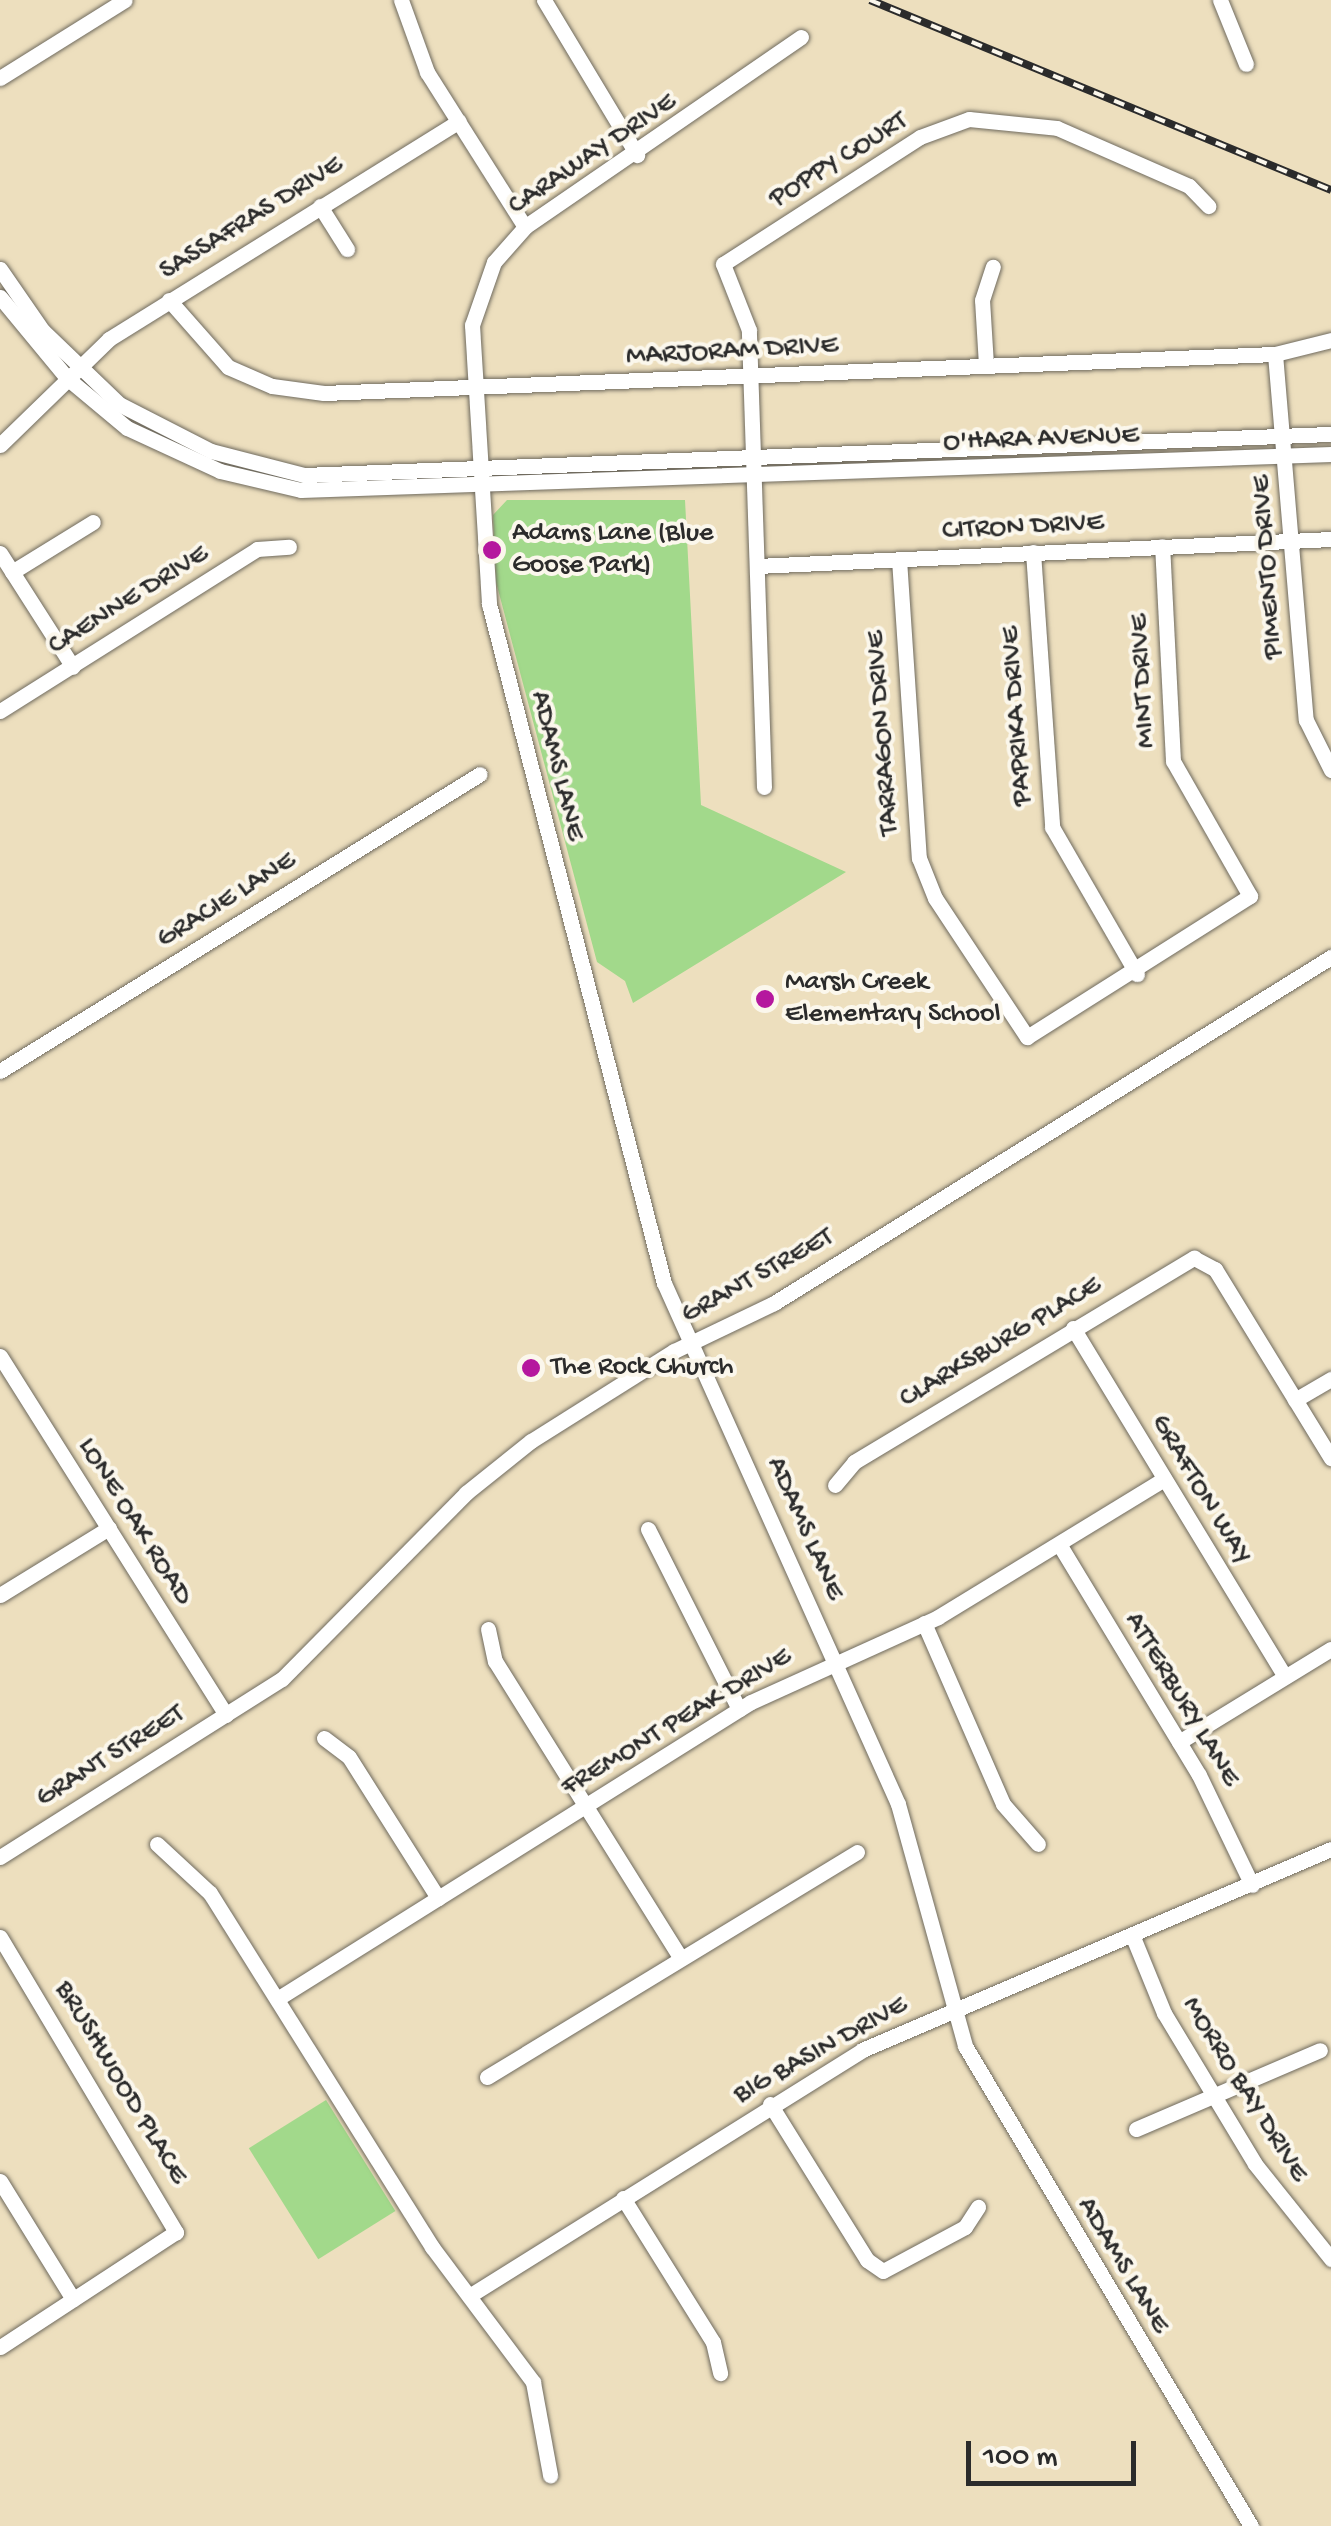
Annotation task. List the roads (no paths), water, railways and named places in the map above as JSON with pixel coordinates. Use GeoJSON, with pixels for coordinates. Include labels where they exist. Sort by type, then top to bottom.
{"type":"FeatureCollection","features":[{"type":"Feature","properties":{"kind":"street"},"geometry":{"type":"LineString","coordinates":[[0,78],[125,0]]}},
{"type":"Feature","properties":{"kind":"street"},"geometry":{"type":"LineString","coordinates":[[401,0],[413,45],[525,227]]}},
{"type":"Feature","properties":{"kind":"street"},"geometry":{"type":"LineString","coordinates":[[544,0],[637,155]]}},
{"type":"Feature","properties":{"kind":"street"},"geometry":{"type":"LineString","coordinates":[[1220,0],[1246,64]]}},
{"type":"Feature","properties":{"kind":"street","name":"CARAWAY DRIVE"},"geometry":{"type":"LineString","coordinates":[[477,481],[473,390],[476,296],[525,227],[637,155],[801,37]]}},
{"type":"Feature","properties":{"kind":"street","name":"POPPY COURT"},"geometry":{"type":"LineString","coordinates":[[752,375],[748,330],[723,264],[920,137],[969,119],[1057,128],[1190,186],[1208,206]]}},
{"type":"Feature","properties":{"kind":"street","name":"SASSAFRAS DRIVE"},"geometry":{"type":"LineString","coordinates":[[0,444],[72,373],[169,300],[458,121]]}},
{"type":"Feature","properties":{"kind":"street"},"geometry":{"type":"LineString","coordinates":[[320,206],[347,250]]}},
{"type":"Feature","properties":{"kind":"street"},"geometry":{"type":"LineString","coordinates":[[986,366],[982,300],[994,267]]}},
{"type":"Feature","properties":{"kind":"street","name":"O'HARA AVENUE"},"geometry":{"type":"LineString","coordinates":[[0,269],[72,373]]}},
{"type":"Feature","properties":{"kind":"street","name":"O'HARA AVENUE"},"geometry":{"type":"LineString","coordinates":[[0,296],[72,373],[176,435],[272,470],[477,481],[1331,454]]}},
{"type":"Feature","properties":{"kind":"street","name":"MARJORAM DRIVE"},"geometry":{"type":"LineString","coordinates":[[169,300],[197,342],[272,386],[473,390],[1275,354],[1331,340]]}},
{"type":"Feature","properties":{"kind":"street","name":"PIMENTO DRIVE"},"geometry":{"type":"LineString","coordinates":[[1275,354],[1285,435],[1306,720],[1331,770]]}},
{"type":"Feature","properties":{"kind":"street"},"geometry":{"type":"LineString","coordinates":[[752,375],[764,786]]}},
{"type":"Feature","properties":{"kind":"street","name":"O'HARA AVENUE"},"geometry":{"type":"LineString","coordinates":[[753,471],[1331,434]]}},
{"type":"Feature","properties":{"kind":"street","name":"ADAMS LANE"},"geometry":{"type":"LineString","coordinates":[[477,481],[489,604],[658,1263],[906,1831],[951,2011],[1060,2212],[1250,2526]]}},
{"type":"Feature","properties":{"kind":"street"},"geometry":{"type":"LineString","coordinates":[[12,572],[92,522]]}},
{"type":"Feature","properties":{"kind":"street","name":"CITRON DRIVE"},"geometry":{"type":"LineString","coordinates":[[757,566],[1331,539]]}},
{"type":"Feature","properties":{"kind":"street","name":"MINT DRIVE"},"geometry":{"type":"LineString","coordinates":[[1136,974],[1240,908],[1246,883],[1196,813],[1174,761],[1162,546]]}},
{"type":"Feature","properties":{"kind":"street","name":"CAENNE DRIVE"},"geometry":{"type":"LineString","coordinates":[[0,711],[257,550],[289,548]]}},
{"type":"Feature","properties":{"kind":"street","name":"PAPRIKA DRIVE"},"geometry":{"type":"LineString","coordinates":[[1033,552],[1052,827],[1136,974]]}},
{"type":"Feature","properties":{"kind":"street"},"geometry":{"type":"LineString","coordinates":[[0,553],[73,667]]}},
{"type":"Feature","properties":{"kind":"street","name":"TARRAGON DRIVE"},"geometry":{"type":"LineString","coordinates":[[899,559],[919,858],[1016,1031],[1041,1036],[1136,974]]}},
{"type":"Feature","properties":{"kind":"street","name":"GRACIE LANE"},"geometry":{"type":"LineString","coordinates":[[0,1071],[480,774]]}},
{"type":"Feature","properties":{"kind":"street","name":"GRANT STREET"},"geometry":{"type":"LineString","coordinates":[[0,1857],[226,1714],[327,1640],[498,1464],[692,1341],[774,1302],[1331,957]]}},
{"type":"Feature","properties":{"kind":"street","name":"CLARKSBURG PLACE"},"geometry":{"type":"LineString","coordinates":[[835,1486],[854,1462],[1184,1260],[1202,1259],[1296,1400]]}},
{"type":"Feature","properties":{"kind":"street","name":"GRAFTON WAY"},"geometry":{"type":"LineString","coordinates":[[1073,1328],[1285,1677]]}},
{"type":"Feature","properties":{"kind":"street","name":"LONE OAK ROAD"},"geometry":{"type":"LineString","coordinates":[[0,1356],[226,1714]]}},
{"type":"Feature","properties":{"kind":"street"},"geometry":{"type":"LineString","coordinates":[[1331,1379],[1296,1400],[1331,1458]]}},
{"type":"Feature","properties":{"kind":"street","name":"FREMONT PEAK DRIVE"},"geometry":{"type":"LineString","coordinates":[[277,1999],[739,1709],[924,1623],[1164,1479]]}},
{"type":"Feature","properties":{"kind":"street"},"geometry":{"type":"LineString","coordinates":[[0,1596],[109,1528]]}},
{"type":"Feature","properties":{"kind":"street"},"geometry":{"type":"LineString","coordinates":[[648,1529],[739,1709]]}},
{"type":"Feature","properties":{"kind":"street","name":"ATTERBURY LANE"},"geometry":{"type":"LineString","coordinates":[[1059,1544],[1180,1742],[1252,1886]]}},
{"type":"Feature","properties":{"kind":"street"},"geometry":{"type":"LineString","coordinates":[[924,1623],[1002,1804],[1038,1844]]}},
{"type":"Feature","properties":{"kind":"street"},"geometry":{"type":"LineString","coordinates":[[488,1629],[496,1661],[680,1956]]}},
{"type":"Feature","properties":{"kind":"street"},"geometry":{"type":"LineString","coordinates":[[1180,1742],[1331,1649]]}},
{"type":"Feature","properties":{"kind":"street"},"geometry":{"type":"LineString","coordinates":[[324,1738],[349,1757],[438,1898]]}},
{"type":"Feature","properties":{"kind":"street"},"geometry":{"type":"LineString","coordinates":[[157,1844],[210,1893],[432,2247],[539,2393],[550,2475]]}},
{"type":"Feature","properties":{"kind":"street","name":"BIG BASIN DRIVE"},"geometry":{"type":"LineString","coordinates":[[469,2296],[770,2104],[951,2011],[1252,1886],[1331,1848]]}},
{"type":"Feature","properties":{"kind":"street"},"geometry":{"type":"LineString","coordinates":[[487,2077],[680,1956],[857,1852]]}},
{"type":"Feature","properties":{"kind":"street","name":"BRUSHWOOD PLACE"},"geometry":{"type":"LineString","coordinates":[[0,1937],[173,2220],[164,2246],[0,2347]]}},
{"type":"Feature","properties":{"kind":"street","name":"MORRO BAY DRIVE"},"geometry":{"type":"LineString","coordinates":[[1132,1937],[1214,2095],[1331,2260]]}},
{"type":"Feature","properties":{"kind":"street"},"geometry":{"type":"LineString","coordinates":[[1136,2130],[1320,2050]]}},
{"type":"Feature","properties":{"kind":"street"},"geometry":{"type":"LineString","coordinates":[[770,2104],[883,2271],[965,2226],[978,2207]]}},
{"type":"Feature","properties":{"kind":"street"},"geometry":{"type":"LineString","coordinates":[[0,2181],[73,2299]]}},
{"type":"Feature","properties":{"kind":"street"},"geometry":{"type":"LineString","coordinates":[[623,2198],[712,2342],[720,2373]]}},
{"type":"Feature","properties":{"kind":"railway"},"geometry":{"type":"LineString","coordinates":[[870,0],[1331,190]]}},
{"type":"Feature","properties":{"kind":"place","name":"Adams Lane (Blue Goose Park)"},"geometry":{"type":"Point","coordinates":[492,550]}},
{"type":"Feature","properties":{"kind":"place","name":"Marsh Creek Elementary School"},"geometry":{"type":"Point","coordinates":[765,999]}},
{"type":"Feature","properties":{"kind":"place","name":"The Rock Church"},"geometry":{"type":"Point","coordinates":[531,1368]}}]}
